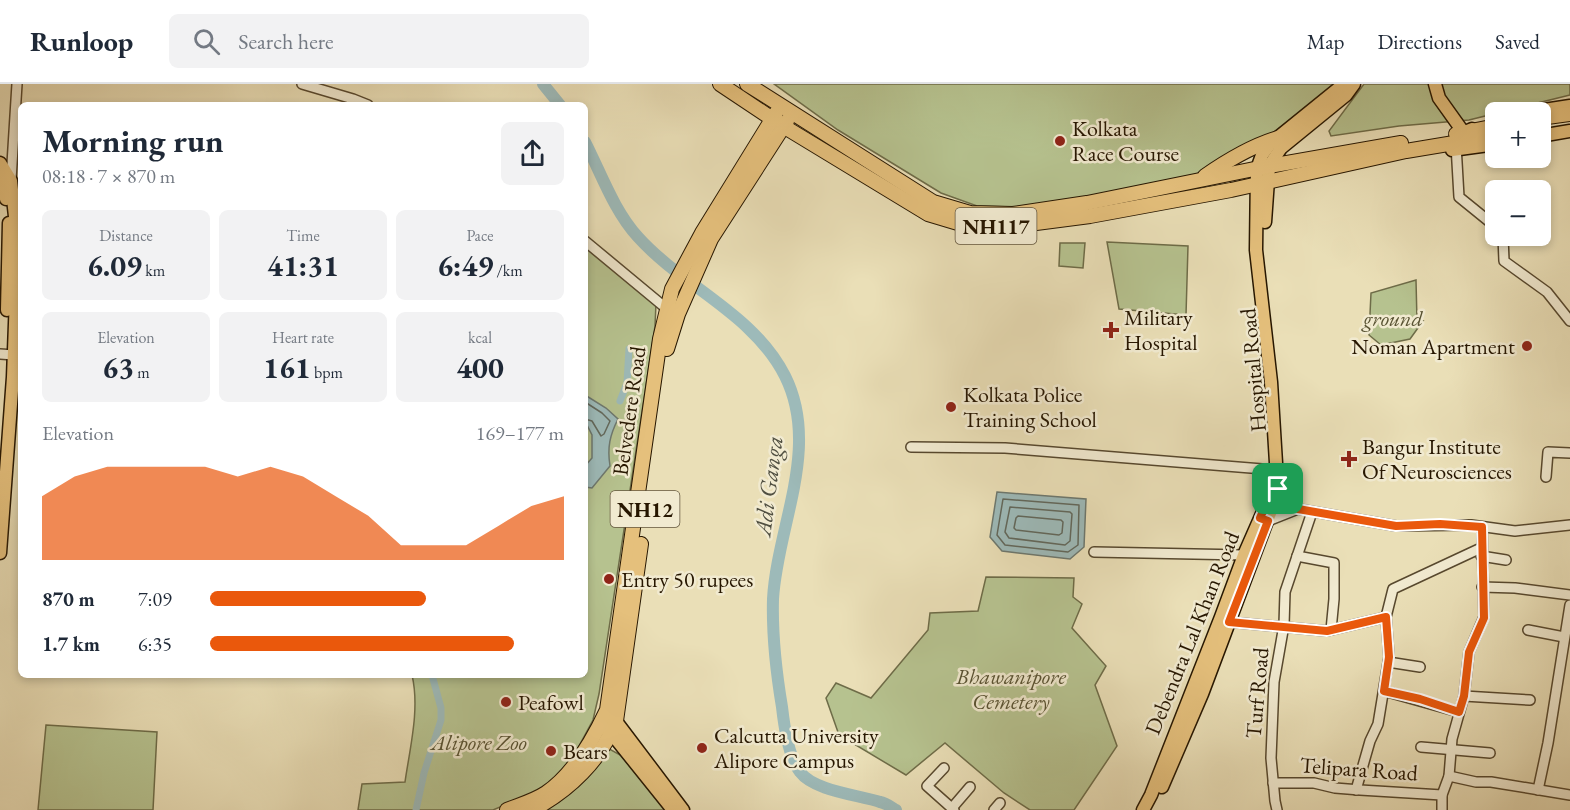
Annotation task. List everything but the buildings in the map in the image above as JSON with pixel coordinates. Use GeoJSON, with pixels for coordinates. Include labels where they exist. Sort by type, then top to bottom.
{"type":"FeatureCollection","features":[{"type":"Feature","properties":{"kind":"highway"},"geometry":{"type":"LineString","coordinates":[[720,84],[933,202],[970,213],[1013,214],[1089,210],[1263,183],[1462,141],[1485,131]]}},
{"type":"Feature","properties":{"kind":"highway"},"geometry":{"type":"LineString","coordinates":[[747,84],[782,117]]}},
{"type":"Feature","properties":{"kind":"highway"},"geometry":{"type":"LineString","coordinates":[[1551,117],[1570,114]]}},
{"type":"Feature","properties":{"kind":"highway","name":"Belvedere Road"},"geometry":{"type":"LineString","coordinates":[[609,722],[660,339],[672,289],[700,250],[711,239],[782,117]]}},
{"type":"Feature","properties":{"kind":"highway"},"geometry":{"type":"LineString","coordinates":[[1551,126],[1570,123]]}},
{"type":"Feature","properties":{"kind":"highway"},"geometry":{"type":"LineString","coordinates":[[1198,181],[1236,156],[1263,142],[1278,138]]}},
{"type":"Feature","properties":{"kind":"highway"},"geometry":{"type":"LineString","coordinates":[[1089,210],[1198,181],[1263,167],[1485,138]]}},
{"type":"Feature","properties":{"kind":"highway","name":"Belvedere Road"},"geometry":{"type":"LineString","coordinates":[[507,810],[544,794],[573,767],[609,722],[668,340],[685,300],[700,250]]}},
{"type":"Feature","properties":{"kind":"highway","name":"NH12"},"geometry":{"type":"LineString","coordinates":[[532,810],[550,801],[579,779],[609,722]]}},
{"type":"Feature","properties":{"kind":"main road","name":"Hospital Road"},"geometry":{"type":"LineString","coordinates":[[1275,487],[1281,449],[1275,356],[1263,241],[1262,155],[1278,138],[1344,84]]}},
{"type":"Feature","properties":{"kind":"main road"},"geometry":{"type":"LineString","coordinates":[[1263,167],[1281,148],[1346,95],[1354,84]]}},
{"type":"Feature","properties":{"kind":"main road"},"geometry":{"type":"LineString","coordinates":[[1435,84],[1439,98],[1462,141]]}},
{"type":"Feature","properties":{"kind":"main road"},"geometry":{"type":"LineString","coordinates":[[1551,109],[1570,106]]}},
{"type":"Feature","properties":{"kind":"main road"},"geometry":{"type":"LineString","coordinates":[[1462,141],[1485,127]]}},
{"type":"Feature","properties":{"kind":"main road"},"geometry":{"type":"LineString","coordinates":[[1551,134],[1570,131]]}},
{"type":"Feature","properties":{"kind":"main road"},"geometry":{"type":"LineString","coordinates":[[1462,141],[1485,143]]}},
{"type":"Feature","properties":{"kind":"main road"},"geometry":{"type":"LineString","coordinates":[[0,164],[18,243],[7,355],[0,506]]}},
{"type":"Feature","properties":{"kind":"main road"},"geometry":{"type":"LineString","coordinates":[[0,553],[7,355],[4,260],[9,223],[5,182]]}},
{"type":"Feature","properties":{"kind":"main road","name":"Debendra Lal Khan Road"},"geometry":{"type":"LineString","coordinates":[[1143,810],[1151,795],[1244,555],[1264,519],[1269,498],[1275,487],[1274,470],[1277,449],[1256,250],[1263,183]]}},
{"type":"Feature","properties":{"kind":"main road"},"geometry":{"type":"LineString","coordinates":[[1152,810],[1188,730],[1229,622],[1264,519]]}},
{"type":"Feature","properties":{"kind":"main road"},"geometry":{"type":"LineString","coordinates":[[609,722],[673,810]]}},
{"type":"Feature","properties":{"kind":"main road"},"geometry":{"type":"LineString","coordinates":[[609,722],[683,810]]}},
{"type":"Feature","properties":{"kind":"street"},"geometry":{"type":"LineString","coordinates":[[5,182],[16,84]]}},
{"type":"Feature","properties":{"kind":"street"},"geometry":{"type":"LineString","coordinates":[[305,84],[359,102]]}},
{"type":"Feature","properties":{"kind":"street"},"geometry":{"type":"LineString","coordinates":[[1462,141],[1459,197],[1485,218]]}},
{"type":"Feature","properties":{"kind":"street"},"geometry":{"type":"LineString","coordinates":[[588,243],[667,309]]}},
{"type":"Feature","properties":{"kind":"street"},"geometry":{"type":"LineString","coordinates":[[1503,246],[1504,261],[1547,292],[1570,321]]}},
{"type":"Feature","properties":{"kind":"street"},"geometry":{"type":"LineString","coordinates":[[911,447],[1005,448],[1274,470]]}},
{"type":"Feature","properties":{"kind":"street"},"geometry":{"type":"LineString","coordinates":[[1546,477],[1548,452],[1570,453]]}},
{"type":"Feature","properties":{"kind":"street"},"geometry":{"type":"LineString","coordinates":[[1275,487],[1298,509]]}},
{"type":"Feature","properties":{"kind":"street"},"geometry":{"type":"LineString","coordinates":[[1264,519],[1298,509],[1396,526],[1440,524],[1515,531],[1570,525]]}},
{"type":"Feature","properties":{"kind":"street","name":"Turf Road"},"geometry":{"type":"LineString","coordinates":[[1277,810],[1271,758],[1274,682],[1284,627],[1285,592],[1312,512]]}},
{"type":"Feature","properties":{"kind":"street"},"geometry":{"type":"LineString","coordinates":[[1442,810],[1442,795],[1449,776],[1452,739],[1464,696],[1469,652],[1484,618],[1482,527]]}},
{"type":"Feature","properties":{"kind":"street"},"geometry":{"type":"LineString","coordinates":[[1094,552],[1244,555]]}},
{"type":"Feature","properties":{"kind":"street"},"geometry":{"type":"LineString","coordinates":[[1356,790],[1370,741],[1378,724],[1388,662],[1386,617],[1393,589],[1481,552],[1506,560]]}},
{"type":"Feature","properties":{"kind":"street"},"geometry":{"type":"LineString","coordinates":[[1297,556],[1334,564],[1331,630]]}},
{"type":"Feature","properties":{"kind":"street"},"geometry":{"type":"LineString","coordinates":[[1482,587],[1515,588],[1570,595]]}},
{"type":"Feature","properties":{"kind":"street"},"geometry":{"type":"LineString","coordinates":[[1538,790],[1548,743],[1570,605]]}},
{"type":"Feature","properties":{"kind":"street"},"geometry":{"type":"LineString","coordinates":[[1229,622],[1331,630],[1386,617]]}},
{"type":"Feature","properties":{"kind":"street"},"geometry":{"type":"LineString","coordinates":[[1528,630],[1564,637]]}},
{"type":"Feature","properties":{"kind":"street"},"geometry":{"type":"LineString","coordinates":[[1388,662],[1420,667]]}},
{"type":"Feature","properties":{"kind":"street"},"geometry":{"type":"LineString","coordinates":[[1384,691],[1420,699],[1459,712]]}},
{"type":"Feature","properties":{"kind":"street"},"geometry":{"type":"LineString","coordinates":[[1464,696],[1530,700]]}},
{"type":"Feature","properties":{"kind":"street"},"geometry":{"type":"LineString","coordinates":[[1421,747],[1490,753]]}},
{"type":"Feature","properties":{"kind":"street"},"geometry":{"type":"LineString","coordinates":[[944,768],[927,786],[953,809],[970,787]]}},
{"type":"Feature","properties":{"kind":"street"},"geometry":{"type":"LineString","coordinates":[[1449,776],[1570,795]]}},
{"type":"Feature","properties":{"kind":"street","name":"Telipara Road"},"geometry":{"type":"LineString","coordinates":[[1273,783],[1314,783],[1356,790],[1442,795]]}},
{"type":"Feature","properties":{"kind":"green space","name":"Kolkata Race Course"},"geometry":{"type":"Polygon","coordinates":[[[774,84],[1335,84],[1324,97],[1249,152],[1185,179],[1092,197],[1014,207],[977,206],[941,193],[838,130],[774,84]]]}},
{"type":"Feature","properties":{"kind":"green space"},"geometry":{"type":"Polygon","coordinates":[[[1364,84],[1570,84],[1570,95],[1542,102],[1485,102],[1485,116],[1469,120],[1399,126],[1331,136],[1329,131],[1364,84]]]}},
{"type":"Feature","properties":{"kind":"green space"},"geometry":{"type":"Polygon","coordinates":[[[1107,242],[1188,246],[1186,315],[1119,309],[1107,242]]]}},
{"type":"Feature","properties":{"kind":"green space"},"geometry":{"type":"Polygon","coordinates":[[[1060,243],[1085,243],[1083,268],[1059,266],[1060,243]]]}},
{"type":"Feature","properties":{"kind":"green space","name":"Alipore Zoo"},"geometry":{"type":"Polygon","coordinates":[[[588,248],[656,303],[655,326],[599,694],[593,720],[566,770],[545,788],[493,810],[358,810],[362,784],[405,782],[415,715],[412,678],[588,678],[588,248]]]}},
{"type":"Feature","properties":{"kind":"green space","name":"ground"},"geometry":{"type":"Polygon","coordinates":[[[1416,280],[1417,321],[1423,321],[1410,339],[1381,345],[1369,335],[1371,293],[1416,280]]]}},
{"type":"Feature","properties":{"kind":"green space","name":"Bhawanipore Cemetery"},"geometry":{"type":"Polygon","coordinates":[[[986,577],[1074,578],[1073,597],[1082,604],[1072,628],[1106,666],[1095,685],[1117,746],[1074,810],[1030,810],[1004,793],[945,743],[906,775],[839,735],[826,698],[836,683],[871,698],[928,630],[930,613],[978,611],[986,577]]]}},
{"type":"Feature","properties":{"kind":"green space"},"geometry":{"type":"Polygon","coordinates":[[[46,725],[157,732],[153,810],[38,810],[46,725]]]}},
{"type":"Feature","properties":{"kind":"green space"},"geometry":{"type":"Polygon","coordinates":[[[602,745],[624,757],[669,810],[533,810],[602,745]]]}},
{"type":"Feature","properties":{"kind":"water"},"geometry":{"type":"Polygon","coordinates":[[[588,397],[618,419],[610,441],[610,466],[592,488],[588,487],[588,463],[592,458],[592,435],[588,427],[588,397]]]}},
{"type":"Feature","properties":{"kind":"water"},"geometry":{"type":"Polygon","coordinates":[[[997,492],[1086,499],[1084,547],[1070,559],[1002,551],[990,537],[997,492]]]}},
{"type":"Feature","properties":{"kind":"waterway","name":"Adi Ganga"},"geometry":{"type":"LineString","coordinates":[[543,84],[558,102]]}},
{"type":"Feature","properties":{"kind":"waterway","name":"Adi Ganga"},"geometry":{"type":"LineString","coordinates":[[588,148],[615,204],[629,227],[656,255],[755,335],[785,376],[795,403],[799,431],[798,459],[776,571],[773,612],[776,666],[788,741],[796,766],[815,784],[882,803],[896,810]]}},
{"type":"Feature","properties":{"kind":"waterway"},"geometry":{"type":"LineString","coordinates":[[620,401],[627,383],[629,349]]}},
{"type":"Feature","properties":{"kind":"waterway"},"geometry":{"type":"LineString","coordinates":[[416,810],[424,773],[441,720],[441,708],[433,678]]}},
{"type":"Feature","properties":{"kind":"place","name":"Kolkata Race Course"},"geometry":{"type":"Point","coordinates":[1060,141]}},
{"type":"Feature","properties":{"kind":"place","name":"Military Hospital"},"geometry":{"type":"Point","coordinates":[1111,330]}},
{"type":"Feature","properties":{"kind":"place","name":"Noman Apartment"},"geometry":{"type":"Point","coordinates":[1527,346]}},
{"type":"Feature","properties":{"kind":"place","name":"Kolkata Police Training School"},"geometry":{"type":"Point","coordinates":[951,407]}},
{"type":"Feature","properties":{"kind":"place","name":"Bangur Institute Of Neurosciences"},"geometry":{"type":"Point","coordinates":[1349,459]}},
{"type":"Feature","properties":{"kind":"place","name":"Entry 50 rupees"},"geometry":{"type":"Point","coordinates":[609,579]}},
{"type":"Feature","properties":{"kind":"place","name":"Peafowl"},"geometry":{"type":"Point","coordinates":[506,702]}},
{"type":"Feature","properties":{"kind":"place","name":"Calcutta University Alipore Campus"},"geometry":{"type":"Point","coordinates":[702,748]}},
{"type":"Feature","properties":{"kind":"place","name":"Bears"},"geometry":{"type":"Point","coordinates":[551,751]}},
{"type":"Feature","properties":{"kind":"route"},"geometry":{"type":"LineString","coordinates":[[1271,484],[1278,489],[1283,497],[1298,509],[1396,526],[1440,524],[1482,527],[1484,618],[1469,652],[1464,696],[1459,712],[1420,699],[1384,691],[1389,657],[1386,617],[1327,631],[1229,622],[1268,521],[1260,518],[1269,498],[1271,484]]}}]}
